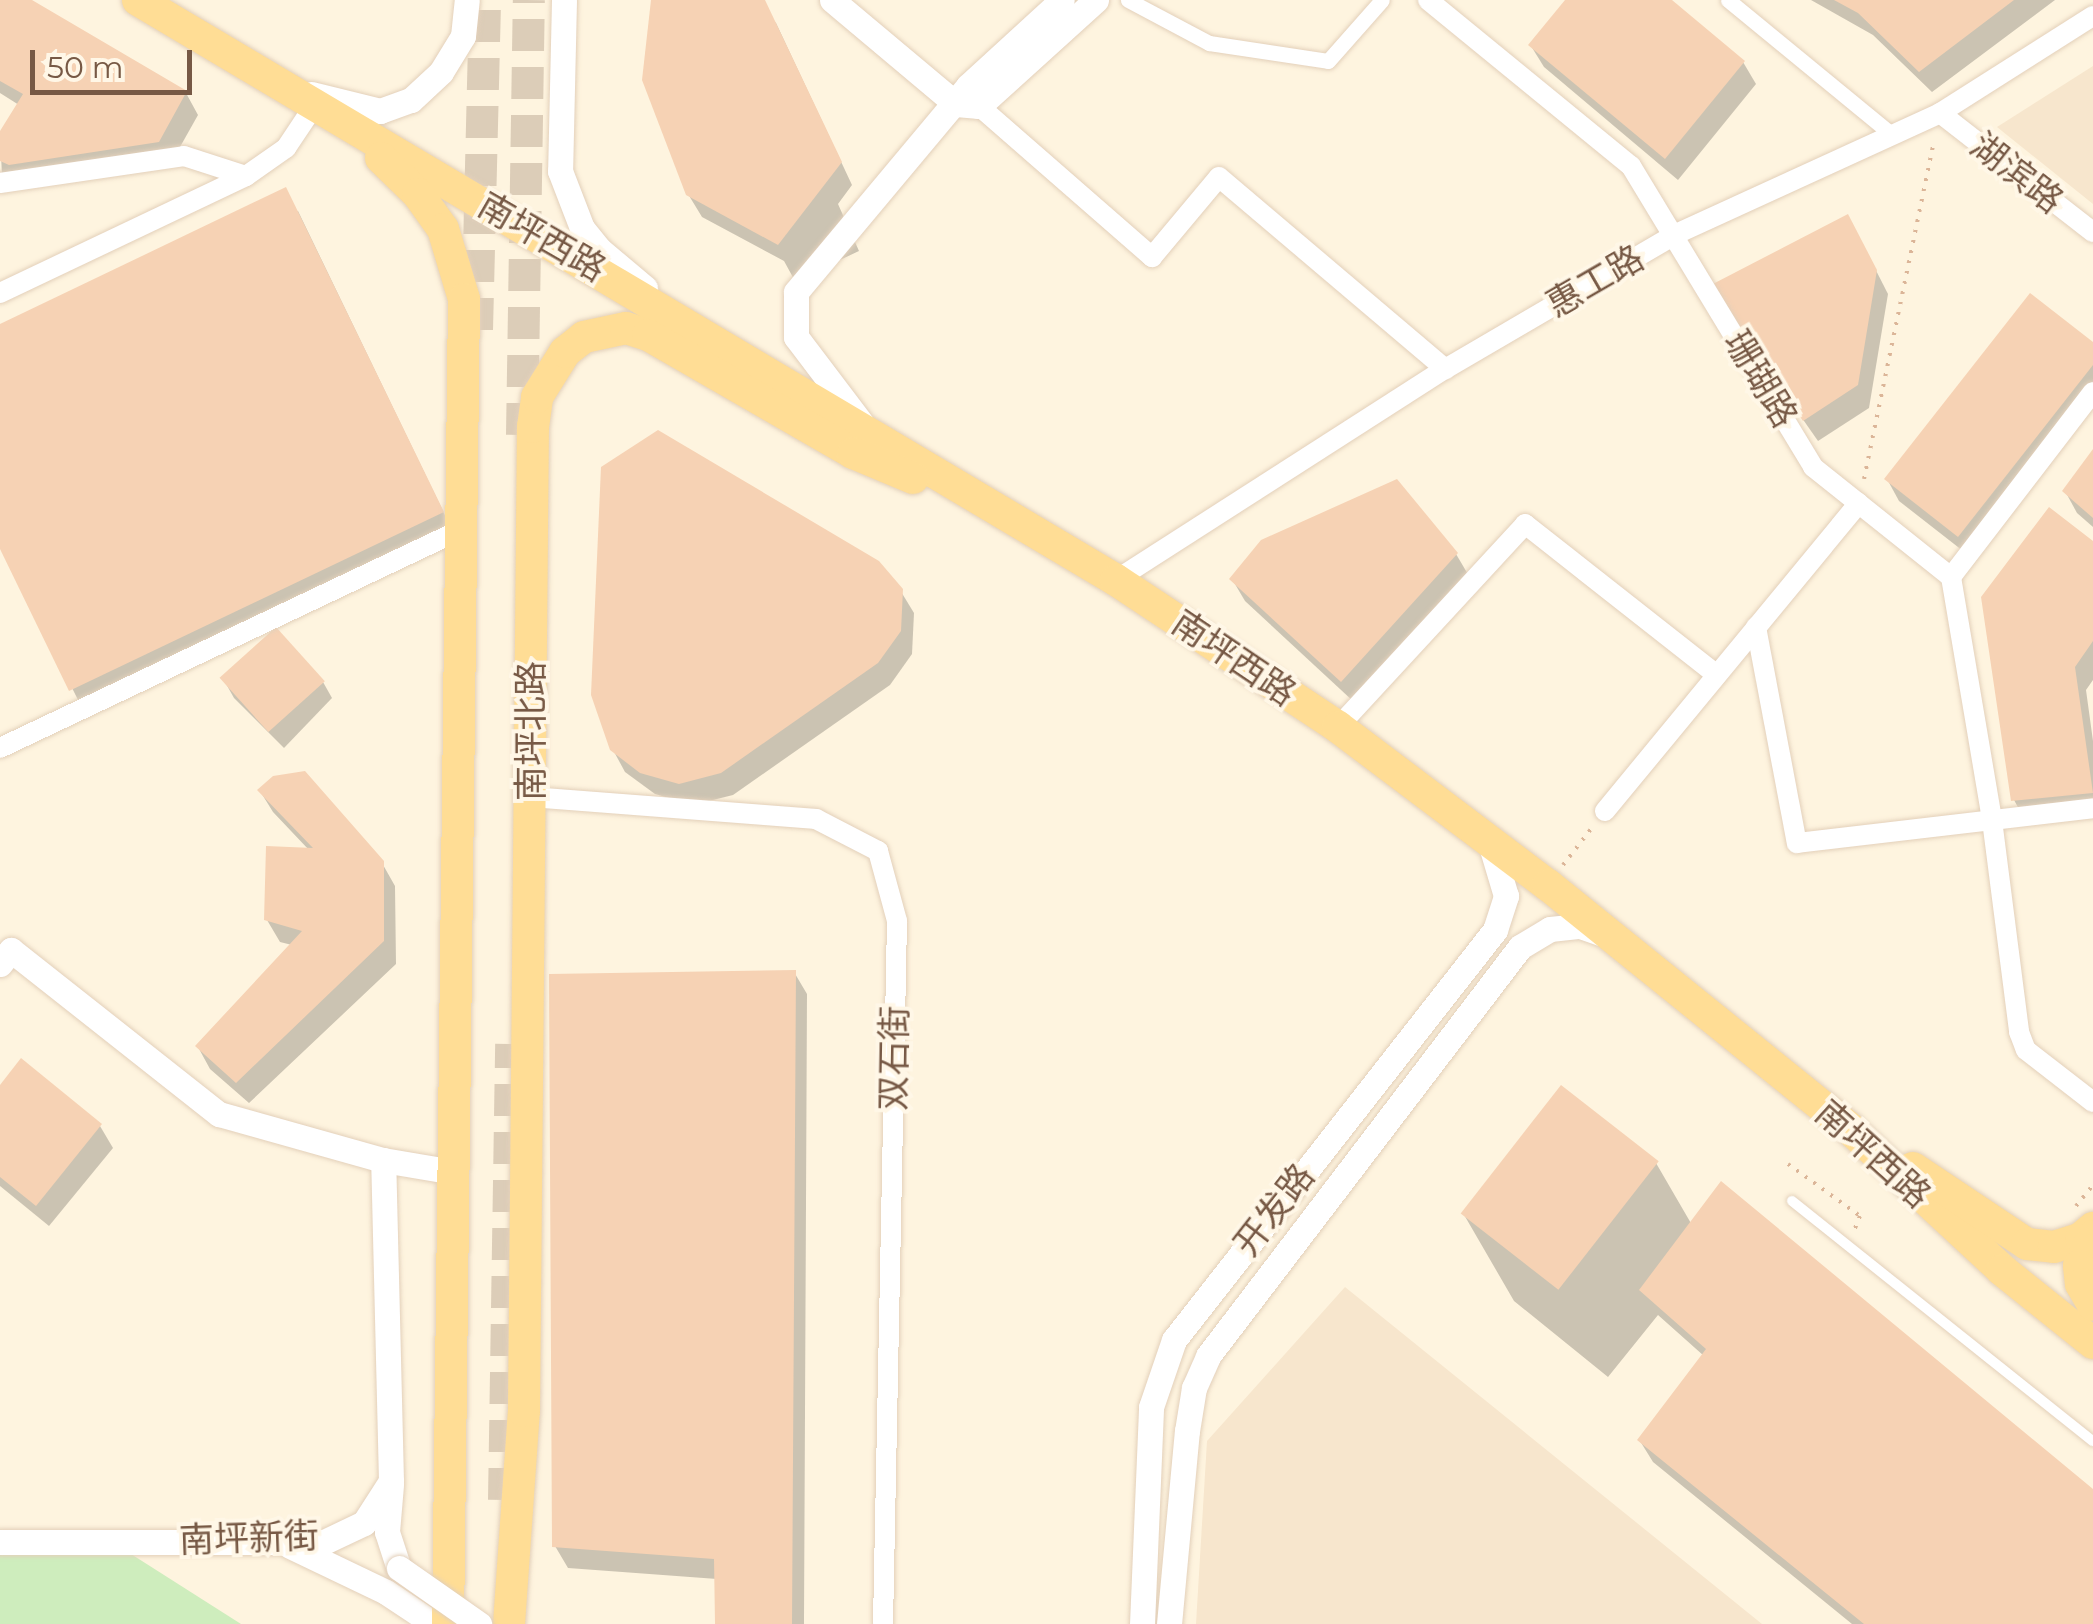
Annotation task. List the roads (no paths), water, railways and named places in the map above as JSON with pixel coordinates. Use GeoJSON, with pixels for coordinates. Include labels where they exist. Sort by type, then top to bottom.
{"type":"FeatureCollection","features":[{"type":"Feature","properties":{"kind":"main road"},"geometry":{"type":"LineString","coordinates":[[138,0],[303,98]]}},
{"type":"Feature","properties":{"kind":"main road","name":"南坪西路"},"geometry":{"type":"LineString","coordinates":[[303,98],[683,319],[1019,521],[1116,580],[1338,727],[1548,884],[1850,1129],[1988,1258],[2093,1344]]}},
{"type":"Feature","properties":{"kind":"main road","name":"南坪北路"},"geometry":{"type":"LineString","coordinates":[[303,98],[384,160],[418,194],[443,229],[456,260],[464,299],[448,1624]]}},
{"type":"Feature","properties":{"kind":"main road","name":"南坪北路"},"geometry":{"type":"LineString","coordinates":[[509,1624],[524,1411],[533,428],[547,374],[584,337],[626,328],[648,335],[853,453],[1019,521]]}},
{"type":"Feature","properties":{"kind":"main road"},"geometry":{"type":"LineString","coordinates":[[1850,1129],[2027,1244],[2054,1247],[2081,1238],[2093,1228]]}},
{"type":"Feature","properties":{"kind":"main road"},"geometry":{"type":"LineString","coordinates":[[2093,1236],[2079,1266],[2081,1284],[2093,1305]]}},
{"type":"Feature","properties":{"kind":"main road"},"geometry":{"type":"LineString","coordinates":[[436,1624],[450,1585]]}},
{"type":"Feature","properties":{"kind":"street"},"geometry":{"type":"LineString","coordinates":[[0,293],[246,176],[286,148],[303,98],[380,111],[411,100],[442,72],[463,36],[466,0]]}},
{"type":"Feature","properties":{"kind":"street"},"geometry":{"type":"LineString","coordinates":[[564,0],[558,146],[569,200],[600,250],[683,319]]}},
{"type":"Feature","properties":{"kind":"street"},"geometry":{"type":"LineString","coordinates":[[832,0],[968,98],[1152,256],[1218,176],[1444,369]]}},
{"type":"Feature","properties":{"kind":"street"},"geometry":{"type":"LineString","coordinates":[[867,431],[796,337],[796,292],[968,98],[1062,0]]}},
{"type":"Feature","properties":{"kind":"street"},"geometry":{"type":"LineString","coordinates":[[968,98],[1096,0]]}},
{"type":"Feature","properties":{"kind":"street"},"geometry":{"type":"LineString","coordinates":[[1128,0],[1209,44],[1328,62],[1382,0]]}},
{"type":"Feature","properties":{"kind":"street","name":"珊瑚路"},"geometry":{"type":"LineString","coordinates":[[1428,0],[1632,166],[1814,466],[1951,577]]}},
{"type":"Feature","properties":{"kind":"street"},"geometry":{"type":"LineString","coordinates":[[1728,0],[1890,134]]}},
{"type":"Feature","properties":{"kind":"street","name":"惠工路"},"geometry":{"type":"LineString","coordinates":[[1116,580],[1444,369],[1674,235],[1940,113],[2093,16]]}},
{"type":"Feature","properties":{"kind":"street","name":"湖滨路"},"geometry":{"type":"LineString","coordinates":[[1940,113],[2093,232]]}},
{"type":"Feature","properties":{"kind":"street"},"geometry":{"type":"LineString","coordinates":[[0,182],[184,156],[246,176]]}},
{"type":"Feature","properties":{"kind":"street"},"geometry":{"type":"LineString","coordinates":[[2093,392],[1951,577],[1992,820],[2019,1032],[2026,1050],[2093,1102]]}},
{"type":"Feature","properties":{"kind":"street"},"geometry":{"type":"LineString","coordinates":[[1605,810],[1859,503]]}},
{"type":"Feature","properties":{"kind":"street"},"geometry":{"type":"LineString","coordinates":[[1338,727],[1525,524],[1717,675]]}},
{"type":"Feature","properties":{"kind":"street"},"geometry":{"type":"LineString","coordinates":[[0,748],[462,529]]}},
{"type":"Feature","properties":{"kind":"street"},"geometry":{"type":"LineString","coordinates":[[1756,627],[1797,844],[2093,808]]}},
{"type":"Feature","properties":{"kind":"street","name":"双石街"},"geometry":{"type":"LineString","coordinates":[[531,797],[816,819],[878,851],[897,921],[883,1624]]}},
{"type":"Feature","properties":{"kind":"street","name":"开发路"},"geometry":{"type":"LineString","coordinates":[[1142,1624],[1151,1407],[1174,1340],[1495,930],[1506,896],[1489,839]]}},
{"type":"Feature","properties":{"kind":"street","name":"开发路"},"geometry":{"type":"LineString","coordinates":[[1169,1624],[1186,1431],[1194,1388],[1208,1356],[1520,947],[1550,928],[1580,926],[1613,937]]}},
{"type":"Feature","properties":{"kind":"street"},"geometry":{"type":"LineString","coordinates":[[4,952],[219,1114],[382,1160],[454,1172]]}},
{"type":"Feature","properties":{"kind":"street"},"geometry":{"type":"LineString","coordinates":[[382,1160],[392,1481],[387,1532],[399,1568],[479,1624]]}},
{"type":"Feature","properties":{"kind":"street","name":"南坪新街"},"geometry":{"type":"LineString","coordinates":[[0,1542],[324,1542],[364,1523],[392,1481]]}},
{"type":"Feature","properties":{"kind":"street"},"geometry":{"type":"LineString","coordinates":[[276,1540],[386,1592],[436,1624]]}},
{"type":"Feature","properties":{"kind":"lane"},"geometry":{"type":"LineString","coordinates":[[1792,1202],[2093,1441]]}},
{"type":"Feature","properties":{"kind":"tunnel"},"geometry":{"type":"LineString","coordinates":[[477,330],[485,0]]}},
{"type":"Feature","properties":{"kind":"tunnel"},"geometry":{"type":"LineString","coordinates":[[522,435],[529,0]]}},
{"type":"Feature","properties":{"kind":"tunnel"},"geometry":{"type":"LineString","coordinates":[[504,1500],[511,1044]]}}]}
